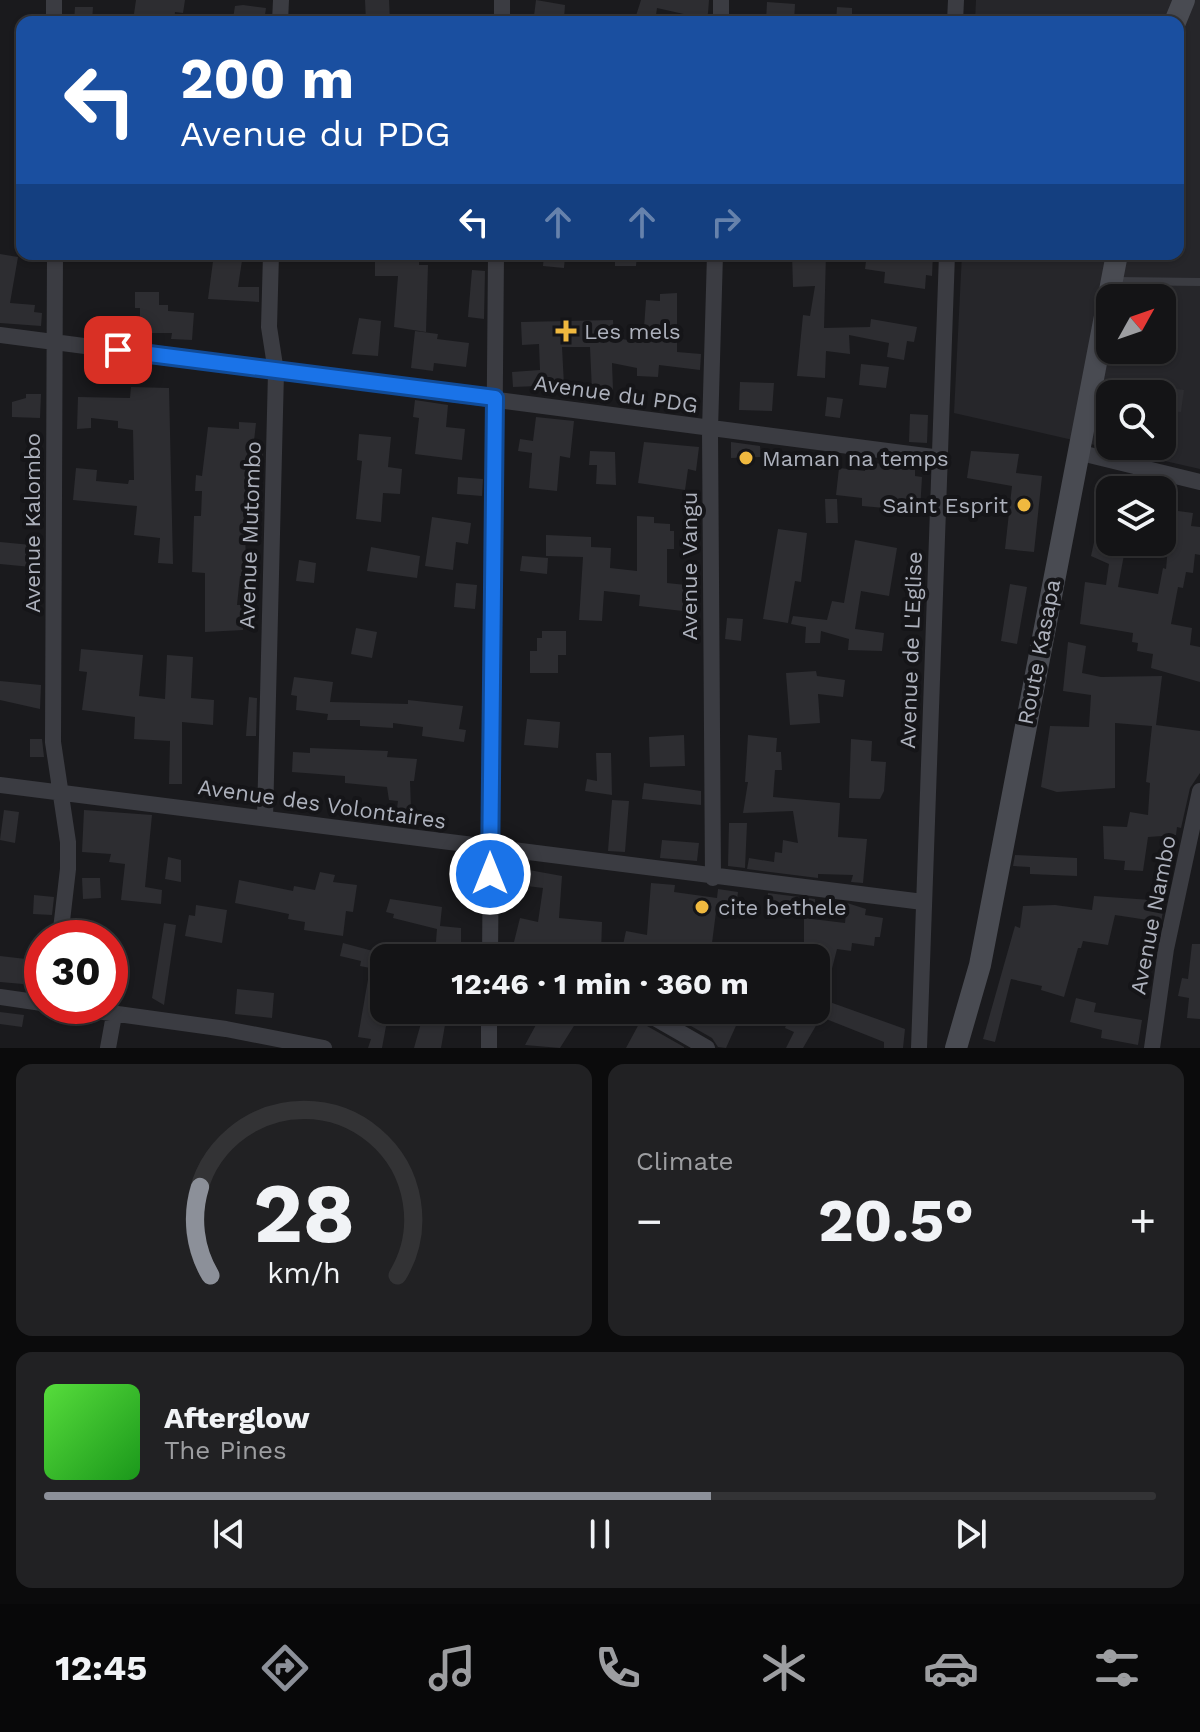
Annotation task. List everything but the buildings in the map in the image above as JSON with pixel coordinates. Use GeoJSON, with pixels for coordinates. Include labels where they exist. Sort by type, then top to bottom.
{"type":"FeatureCollection","features":[{"type":"Feature","properties":{"kind":"main road","name":"Route Kasapa"},"geometry":{"type":"LineString","coordinates":[[956,1048],[980,965],[1116,260]]}},
{"type":"Feature","properties":{"kind":"street","name":"Avenue Kalombo"},"geometry":{"type":"LineString","coordinates":[[55,260],[53,742],[68,855],[62,920]]}},
{"type":"Feature","properties":{"kind":"street","name":"Avenue Mutombo"},"geometry":{"type":"LineString","coordinates":[[265,818],[276,372],[269,327],[271,260]]}},
{"type":"Feature","properties":{"kind":"street"},"geometry":{"type":"LineString","coordinates":[[490,944],[496,260]]}},
{"type":"Feature","properties":{"kind":"street","name":"Avenue Vangu"},"geometry":{"type":"LineString","coordinates":[[713,878],[710,430],[715,260]]}},
{"type":"Feature","properties":{"kind":"street","name":"Avenue de L'Eglise"},"geometry":{"type":"LineString","coordinates":[[919,1048],[947,260]]}},
{"type":"Feature","properties":{"kind":"street","name":"Avenue du PDG"},"geometry":{"type":"LineString","coordinates":[[0,335],[941,458]]}},
{"type":"Feature","properties":{"kind":"street"},"geometry":{"type":"LineString","coordinates":[[1077,452],[1200,482]]}},
{"type":"Feature","properties":{"kind":"street","name":"Avenue des Volontaires"},"geometry":{"type":"LineString","coordinates":[[0,785],[713,878],[923,902]]}},
{"type":"Feature","properties":{"kind":"street","name":"Avenue Nambo"},"geometry":{"type":"LineString","coordinates":[[1152,1048],[1166,949],[1200,791]]}},
{"type":"Feature","properties":{"kind":"street"},"geometry":{"type":"LineString","coordinates":[[0,997],[24,1000]]}},
{"type":"Feature","properties":{"kind":"street"},"geometry":{"type":"LineString","coordinates":[[128,1017],[226,1029],[324,1048]]}},
{"type":"Feature","properties":{"kind":"street"},"geometry":{"type":"LineString","coordinates":[[108,1048],[112,1024]]}},
{"type":"Feature","properties":{"kind":"street"},"geometry":{"type":"LineString","coordinates":[[489,1024],[489,1048]]}},
{"type":"Feature","properties":{"kind":"street"},"geometry":{"type":"LineString","coordinates":[[665,1024],[707,1048]]}},
{"type":"Feature","properties":{"kind":"lane"},"geometry":{"type":"LineString","coordinates":[[1111,281],[1200,282]]}},
{"type":"Feature","properties":{"kind":"shaded area"},"geometry":{"type":"Polygon","coordinates":[[[976,0],[1200,0],[1200,469],[1160,460],[1176,460],[1176,380],[1096,380],[1096,445],[954,413],[962,260],[1184,260],[1184,16],[975,16],[976,0]]]}},
{"type":"Feature","properties":{"kind":"place","name":"Les mels"},"geometry":{"type":"Point","coordinates":[566,331]}},
{"type":"Feature","properties":{"kind":"place","name":"Maman na temps"},"geometry":{"type":"Point","coordinates":[746,458]}},
{"type":"Feature","properties":{"kind":"place","name":"Saint Esprit"},"geometry":{"type":"Point","coordinates":[1024,505]}},
{"type":"Feature","properties":{"kind":"place","name":"cite bethele"},"geometry":{"type":"Point","coordinates":[702,907]}},
{"type":"Feature","properties":{"kind":"route"},"geometry":{"type":"LineString","coordinates":[[118,350],[495,398],[490,874]]}}]}
